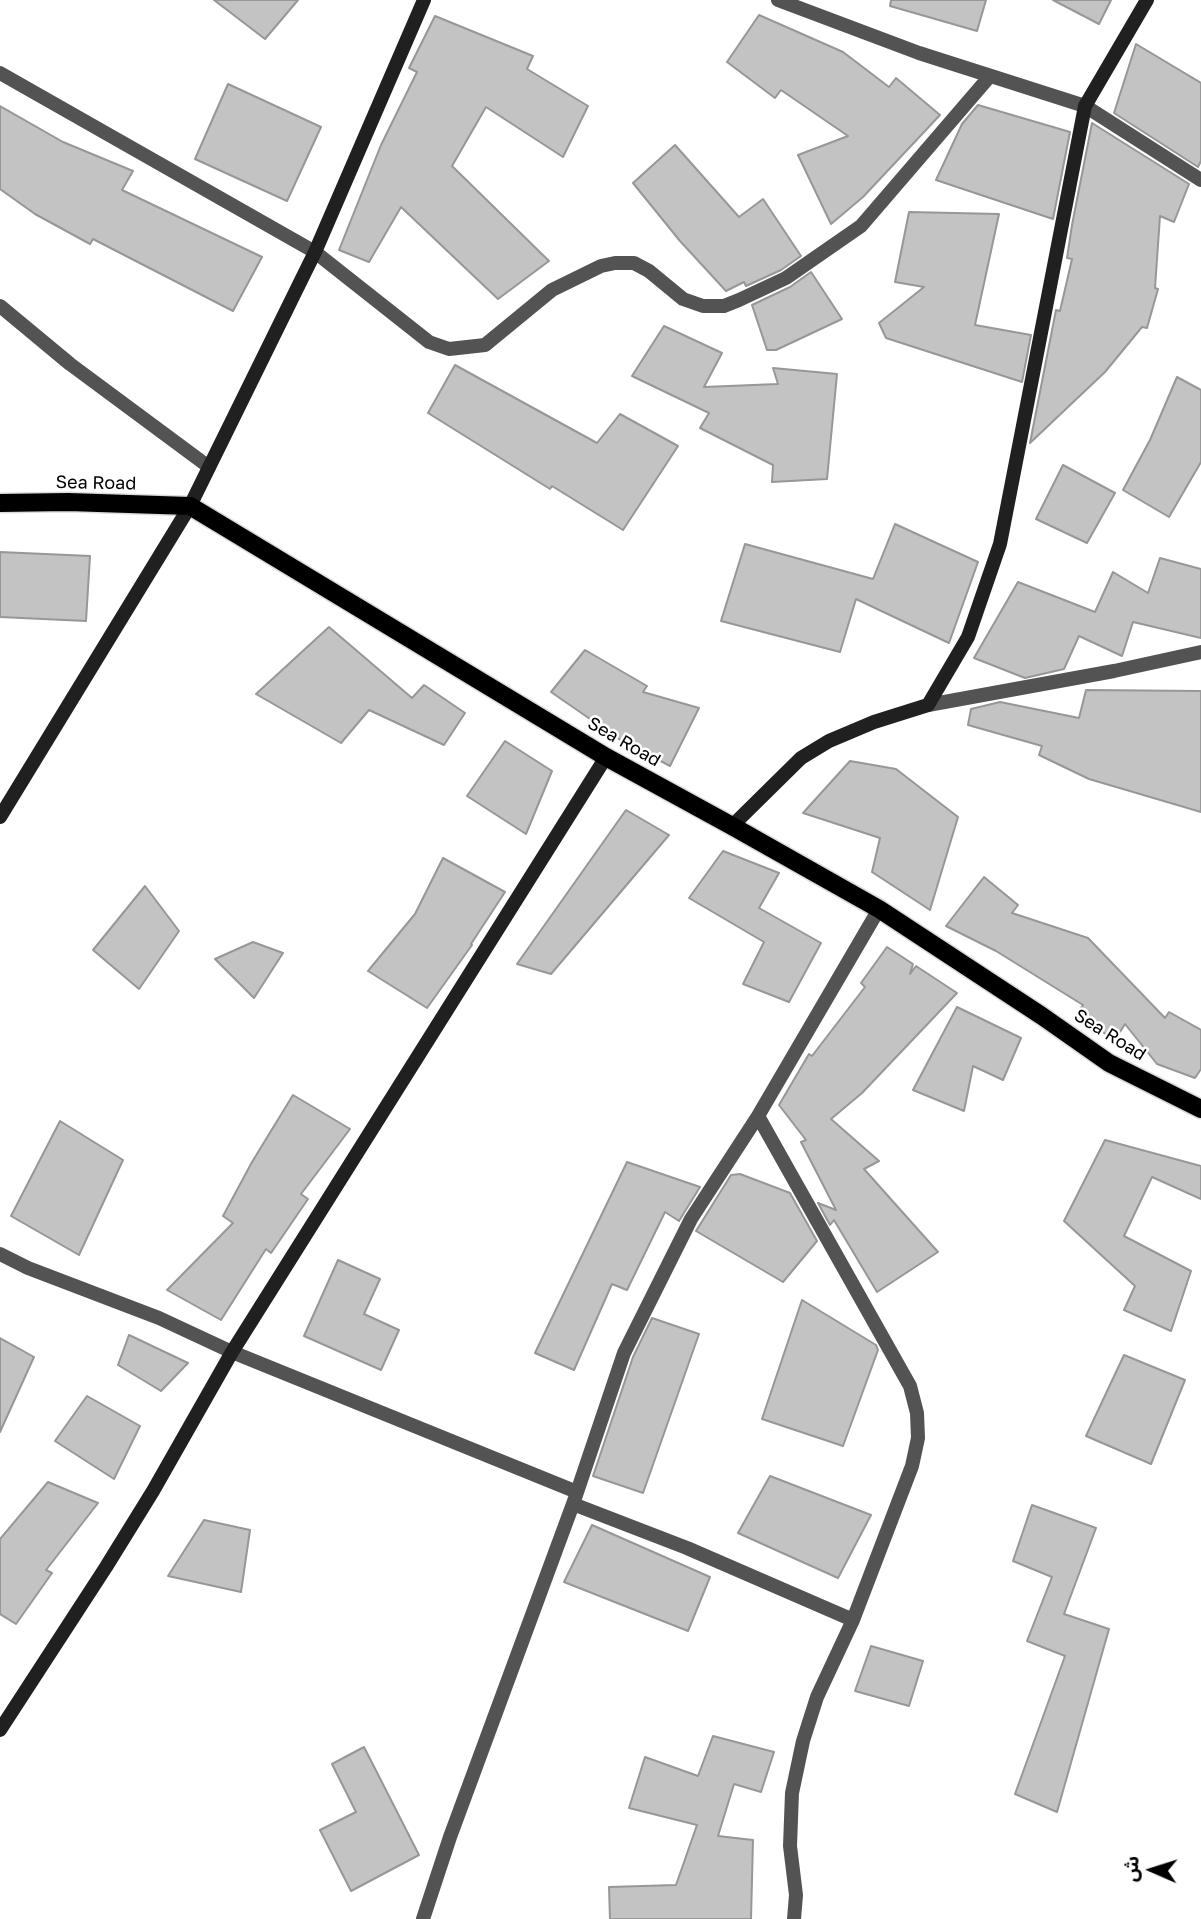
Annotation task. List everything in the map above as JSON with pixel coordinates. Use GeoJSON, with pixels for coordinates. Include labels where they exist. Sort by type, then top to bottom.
{"type":"FeatureCollection","features":[{"type":"Feature","properties":{"kind":"main road"},"geometry":{"type":"LineString","coordinates":[[0,817],[190,506],[315,252],[424,0]]}},
{"type":"Feature","properties":{"kind":"main road"},"geometry":{"type":"LineString","coordinates":[[732,826],[801,758],[829,741],[874,722],[928,705],[968,637],[1000,544],[1084,106],[1147,0]]}},
{"type":"Feature","properties":{"kind":"main road","name":"Sea Road"},"geometry":{"type":"LineString","coordinates":[[0,503],[190,506],[606,757],[879,909],[1109,1063],[1201,1109]]}},
{"type":"Feature","properties":{"kind":"main road"},"geometry":{"type":"LineString","coordinates":[[0,1730],[146,1502],[232,1352],[606,757]]}},
{"type":"Feature","properties":{"kind":"street"},"geometry":{"type":"LineString","coordinates":[[778,0],[919,52],[1084,106],[1201,180]]}},
{"type":"Feature","properties":{"kind":"street"},"geometry":{"type":"LineString","coordinates":[[0,73],[315,252],[429,342],[449,349],[485,345],[552,290],[601,266],[615,263],[634,263],[649,271],[683,299],[703,306],[724,306],[786,278],[861,226],[990,76]]}},
{"type":"Feature","properties":{"kind":"street"},"geometry":{"type":"LineString","coordinates":[[0,306],[70,364],[209,467]]}},
{"type":"Feature","properties":{"kind":"street"},"geometry":{"type":"LineString","coordinates":[[928,705],[1201,652]]}},
{"type":"Feature","properties":{"kind":"street"},"geometry":{"type":"LineString","coordinates":[[423,1919],[575,1498],[624,1353],[691,1219],[758,1116],[879,909]]}},
{"type":"Feature","properties":{"kind":"street"},"geometry":{"type":"LineString","coordinates":[[758,1116],[909,1386],[917,1413],[918,1438],[912,1466],[853,1620],[817,1697],[803,1741],[792,1793],[790,1846],[796,1895],[794,1919]]}},
{"type":"Feature","properties":{"kind":"street"},"geometry":{"type":"LineString","coordinates":[[0,1254],[28,1268],[159,1318],[853,1620]]}},
{"type":"Feature","properties":{"kind":"building"},"geometry":{"type":"Polygon","coordinates":[[[214,0],[298,0],[265,39],[214,0]]]}},
{"type":"Feature","properties":{"kind":"building"},"geometry":{"type":"Polygon","coordinates":[[[891,0],[986,0],[977,31],[890,6],[891,0]]]}},
{"type":"Feature","properties":{"kind":"building"},"geometry":{"type":"Polygon","coordinates":[[[1053,0],[1111,0],[1099,24],[1053,0]]]}},
{"type":"Feature","properties":{"kind":"building"},"geometry":{"type":"Polygon","coordinates":[[[759,15],[843,52],[889,87],[896,78],[940,115],[863,197],[831,224],[798,155],[848,136],[781,90],[775,98],[727,62],[759,15]]]}},
{"type":"Feature","properties":{"kind":"building"},"geometry":{"type":"Polygon","coordinates":[[[435,16],[533,56],[527,69],[588,106],[563,157],[486,107],[452,166],[549,261],[498,299],[401,207],[369,262],[339,250],[381,145],[417,72],[409,68],[435,16]]]}},
{"type":"Feature","properties":{"kind":"building"},"geometry":{"type":"Polygon","coordinates":[[[1136,44],[1201,83],[1201,161],[1198,167],[1114,113],[1136,44]]]}},
{"type":"Feature","properties":{"kind":"building"},"geometry":{"type":"Polygon","coordinates":[[[228,84],[321,127],[287,201],[195,159],[228,84]]]}},
{"type":"Feature","properties":{"kind":"building"},"geometry":{"type":"Polygon","coordinates":[[[978,105],[1070,132],[1053,219],[936,180],[962,124],[978,105]]]}},
{"type":"Feature","properties":{"kind":"building"},"geometry":{"type":"Polygon","coordinates":[[[0,106],[63,142],[133,171],[122,190],[262,257],[233,311],[93,239],[90,244],[35,214],[0,189],[0,106]]]}},
{"type":"Feature","properties":{"kind":"building"},"geometry":{"type":"Polygon","coordinates":[[[1092,123],[1189,184],[1174,222],[1160,216],[1155,288],[1158,289],[1147,328],[1142,327],[1105,372],[1030,443],[1056,310],[1060,311],[1072,259],[1067,258],[1092,123]]]}},
{"type":"Feature","properties":{"kind":"building"},"geometry":{"type":"Polygon","coordinates":[[[675,145],[739,217],[763,199],[801,256],[781,270],[746,286],[744,282],[726,291],[680,241],[633,183],[675,145]]]}},
{"type":"Feature","properties":{"kind":"building"},"geometry":{"type":"Polygon","coordinates":[[[909,212],[999,214],[975,325],[1031,335],[1022,382],[886,338],[879,323],[924,287],[895,282],[909,212]]]}},
{"type":"Feature","properties":{"kind":"building"},"geometry":{"type":"Polygon","coordinates":[[[811,272],[842,319],[776,350],[767,350],[752,305],[790,287],[811,272]]]}},
{"type":"Feature","properties":{"kind":"building"},"geometry":{"type":"Polygon","coordinates":[[[664,326],[722,353],[704,387],[778,384],[773,368],[837,374],[827,479],[772,482],[773,465],[700,428],[709,413],[632,376],[664,326]]]}},
{"type":"Feature","properties":{"kind":"building"},"geometry":{"type":"Polygon","coordinates":[[[455,365],[597,443],[620,414],[678,446],[623,530],[552,486],[550,489],[428,413],[455,365]]]}},
{"type":"Feature","properties":{"kind":"building"},"geometry":{"type":"Polygon","coordinates":[[[1177,377],[1201,390],[1201,462],[1169,517],[1123,490],[1150,440],[1177,377]]]}},
{"type":"Feature","properties":{"kind":"building"},"geometry":{"type":"Polygon","coordinates":[[[1063,465],[1115,493],[1087,543],[1036,519],[1063,465]]]}},
{"type":"Feature","properties":{"kind":"building"},"geometry":{"type":"Polygon","coordinates":[[[895,524],[978,562],[949,643],[856,599],[840,652],[721,621],[745,544],[873,579],[895,524]]]}},
{"type":"Feature","properties":{"kind":"building"},"geometry":{"type":"Polygon","coordinates":[[[0,552],[90,556],[86,621],[0,617],[0,552]]]}},
{"type":"Feature","properties":{"kind":"building"},"geometry":{"type":"Polygon","coordinates":[[[1160,558],[1201,569],[1201,638],[1133,622],[1122,656],[1079,636],[1064,669],[1025,678],[974,658],[1018,582],[1095,612],[1113,572],[1148,593],[1160,558]]]}},
{"type":"Feature","properties":{"kind":"building"},"geometry":{"type":"Polygon","coordinates":[[[329,627],[412,698],[424,685],[465,713],[444,745],[369,710],[341,743],[256,694],[329,627]]]}},
{"type":"Feature","properties":{"kind":"building"},"geometry":{"type":"Polygon","coordinates":[[[585,650],[647,686],[643,692],[699,708],[670,766],[619,739],[551,692],[585,650]]]}},
{"type":"Feature","properties":{"kind":"building"},"geometry":{"type":"Polygon","coordinates":[[[1086,690],[1201,691],[1201,812],[1089,779],[1039,755],[1042,746],[968,725],[971,709],[1000,702],[1079,718],[1086,690]]]}},
{"type":"Feature","properties":{"kind":"building"},"geometry":{"type":"Polygon","coordinates":[[[505,741],[552,771],[526,834],[467,796],[505,741]]]}},
{"type":"Feature","properties":{"kind":"building"},"geometry":{"type":"Polygon","coordinates":[[[850,761],[896,769],[958,817],[930,910],[872,872],[880,838],[803,813],[850,761]]]}},
{"type":"Feature","properties":{"kind":"building"},"geometry":{"type":"Polygon","coordinates":[[[626,810],[669,835],[551,974],[517,964],[626,810]]]}},
{"type":"Feature","properties":{"kind":"building"},"geometry":{"type":"Polygon","coordinates":[[[723,851],[779,873],[759,908],[821,943],[789,1002],[743,984],[764,942],[689,898],[723,851]]]}},
{"type":"Feature","properties":{"kind":"building"},"geometry":{"type":"Polygon","coordinates":[[[443,858],[505,892],[472,945],[427,1008],[368,971],[415,914],[443,858]]]}},
{"type":"Feature","properties":{"kind":"building"},"geometry":{"type":"Polygon","coordinates":[[[984,877],[1018,905],[1012,913],[1088,938],[1165,1018],[1169,1012],[1201,1030],[1201,1069],[1195,1078],[1157,1064],[1125,1024],[1115,1040],[1076,1015],[1083,1005],[996,951],[946,926],[984,877]]]}},
{"type":"Feature","properties":{"kind":"building"},"geometry":{"type":"Polygon","coordinates":[[[145,886],[179,931],[139,989],[93,950],[145,886]]]}},
{"type":"Feature","properties":{"kind":"building"},"geometry":{"type":"Polygon","coordinates":[[[253,942],[283,953],[254,998],[215,959],[253,942]]]}},
{"type":"Feature","properties":{"kind":"building"},"geometry":{"type":"Polygon","coordinates":[[[887,947],[913,964],[910,974],[916,966],[957,993],[862,1093],[831,1119],[879,1161],[864,1169],[938,1252],[877,1292],[834,1220],[830,1225],[818,1203],[836,1210],[801,1142],[806,1140],[779,1105],[809,1054],[812,1056],[865,987],[861,983],[887,947]]]}},
{"type":"Feature","properties":{"kind":"building"},"geometry":{"type":"Polygon","coordinates":[[[957,1007],[1021,1038],[1003,1080],[973,1066],[964,1111],[913,1090],[957,1007]]]}},
{"type":"Feature","properties":{"kind":"building"},"geometry":{"type":"Polygon","coordinates":[[[293,1095],[350,1129],[301,1194],[308,1199],[271,1253],[266,1249],[221,1320],[167,1290],[233,1223],[223,1216],[293,1095]]]}},
{"type":"Feature","properties":{"kind":"building"},"geometry":{"type":"Polygon","coordinates":[[[60,1121],[123,1160],[79,1255],[11,1216],[60,1121]]]}},
{"type":"Feature","properties":{"kind":"building"},"geometry":{"type":"Polygon","coordinates":[[[1105,1140],[1201,1166],[1201,1199],[1152,1177],[1124,1236],[1191,1271],[1171,1331],[1124,1310],[1135,1286],[1064,1221],[1105,1140]]]}},
{"type":"Feature","properties":{"kind":"building"},"geometry":{"type":"Polygon","coordinates":[[[627,1162],[700,1187],[679,1221],[665,1212],[627,1290],[612,1284],[574,1370],[535,1353],[627,1162]]]}},
{"type":"Feature","properties":{"kind":"building"},"geometry":{"type":"Polygon","coordinates":[[[740,1174],[790,1193],[817,1241],[783,1282],[696,1231],[731,1175],[740,1174]]]}},
{"type":"Feature","properties":{"kind":"building"},"geometry":{"type":"Polygon","coordinates":[[[338,1260],[380,1279],[364,1314],[399,1330],[381,1370],[304,1336],[338,1260]]]}},
{"type":"Feature","properties":{"kind":"building"},"geometry":{"type":"Polygon","coordinates":[[[802,1300],[876,1345],[878,1350],[843,1446],[762,1419],[802,1300]]]}},
{"type":"Feature","properties":{"kind":"building"},"geometry":{"type":"Polygon","coordinates":[[[652,1318],[699,1334],[643,1493],[593,1476],[633,1357],[652,1318]]]}},
{"type":"Feature","properties":{"kind":"building"},"geometry":{"type":"Polygon","coordinates":[[[129,1335],[188,1363],[161,1391],[118,1365],[129,1335]]]}},
{"type":"Feature","properties":{"kind":"building"},"geometry":{"type":"Polygon","coordinates":[[[0,1338],[34,1357],[0,1432],[0,1338]]]}},
{"type":"Feature","properties":{"kind":"building"},"geometry":{"type":"Polygon","coordinates":[[[1124,1355],[1185,1380],[1151,1464],[1086,1436],[1124,1355]]]}},
{"type":"Feature","properties":{"kind":"building"},"geometry":{"type":"Polygon","coordinates":[[[87,1396],[140,1426],[114,1479],[55,1441],[87,1396]]]}},
{"type":"Feature","properties":{"kind":"building"},"geometry":{"type":"Polygon","coordinates":[[[770,1476],[871,1515],[838,1578],[738,1533],[770,1476]]]}},
{"type":"Feature","properties":{"kind":"building"},"geometry":{"type":"Polygon","coordinates":[[[48,1482],[98,1503],[46,1570],[52,1573],[16,1624],[0,1614],[0,1539],[48,1482]]]}},
{"type":"Feature","properties":{"kind":"building"},"geometry":{"type":"Polygon","coordinates":[[[1032,1505],[1096,1528],[1064,1614],[1109,1629],[1057,1812],[1015,1794],[1065,1656],[1027,1641],[1052,1577],[1013,1561],[1032,1505]]]}},
{"type":"Feature","properties":{"kind":"building"},"geometry":{"type":"Polygon","coordinates":[[[204,1520],[250,1530],[241,1592],[168,1576],[204,1520]]]}},
{"type":"Feature","properties":{"kind":"building"},"geometry":{"type":"Polygon","coordinates":[[[592,1525],[710,1577],[688,1631],[564,1582],[592,1525]]]}},
{"type":"Feature","properties":{"kind":"building"},"geometry":{"type":"Polygon","coordinates":[[[871,1646],[923,1661],[909,1706],[855,1691],[871,1646]]]}},
{"type":"Feature","properties":{"kind":"building"},"geometry":{"type":"Polygon","coordinates":[[[713,1736],[774,1752],[761,1792],[734,1784],[718,1836],[753,1840],[751,1919],[610,1919],[609,1887],[676,1885],[697,1825],[629,1808],[645,1757],[698,1776],[713,1736]]]}},
{"type":"Feature","properties":{"kind":"building"},"geometry":{"type":"Polygon","coordinates":[[[364,1747],[419,1855],[351,1891],[320,1830],[356,1812],[332,1764],[364,1747]]]}}]}
